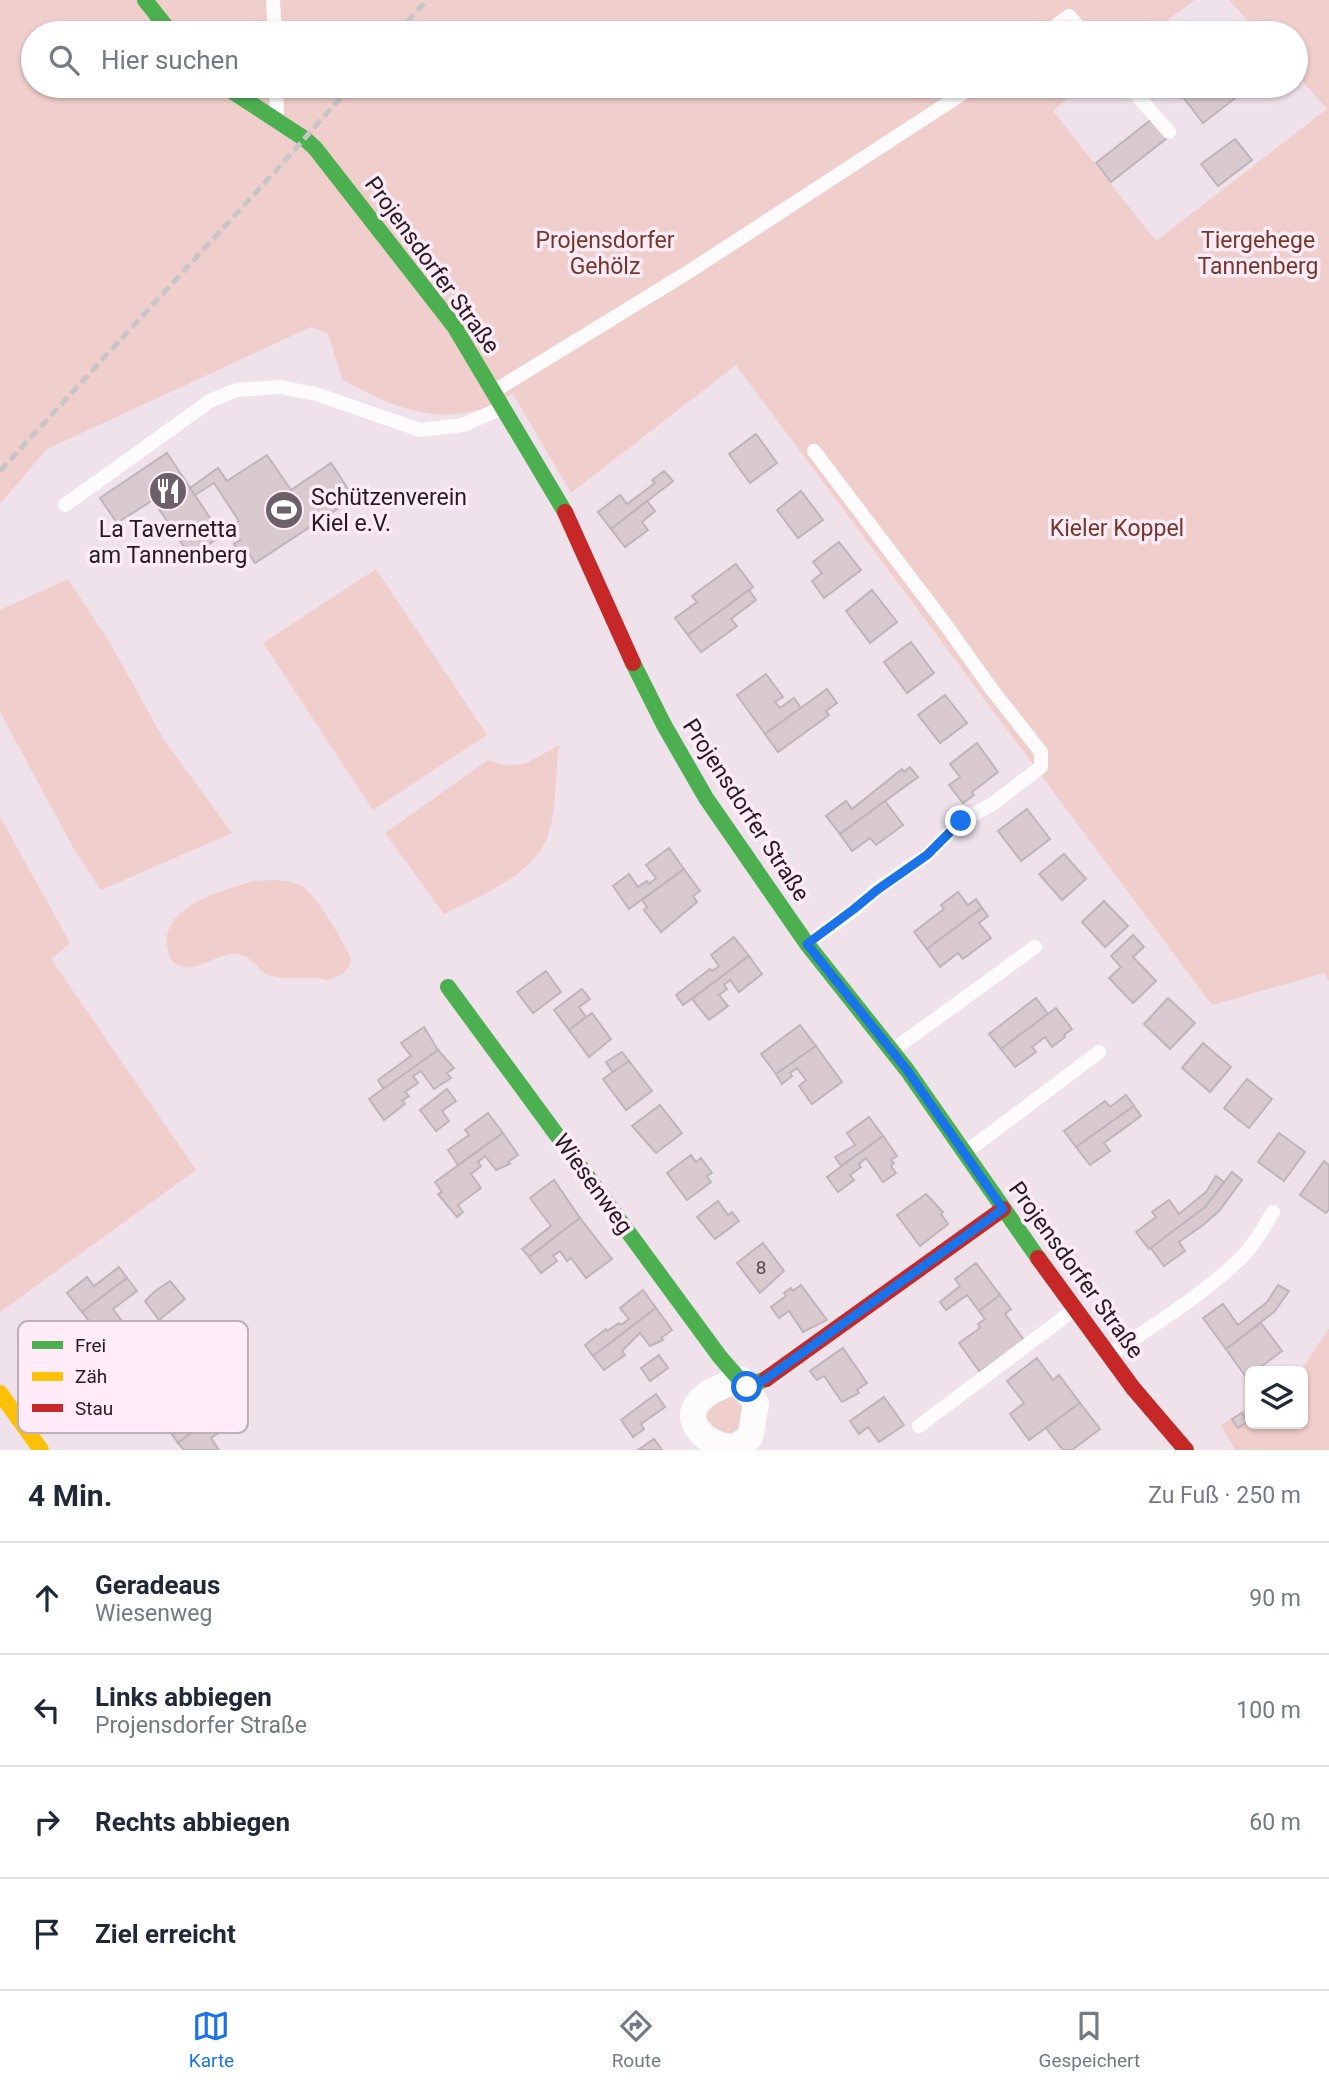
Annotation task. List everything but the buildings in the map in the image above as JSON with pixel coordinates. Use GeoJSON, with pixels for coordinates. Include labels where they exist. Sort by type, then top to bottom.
{"type":"FeatureCollection","features":[{"type":"Feature","properties":{"kind":"street"},"geometry":{"type":"LineString","coordinates":[[145,0],[162,21]]}},
{"type":"Feature","properties":{"kind":"street","name":"Projensdorfer Straße"},"geometry":{"type":"LineString","coordinates":[[243,98],[315,148],[454,326],[560,502],[664,725],[706,798],[807,944],[892,1051],[1133,1388],[1186,1450]]}},
{"type":"Feature","properties":{"kind":"street","name":"Wiesenweg"},"geometry":{"type":"LineString","coordinates":[[448,987],[720,1357],[743,1383],[757,1384],[770,1376],[1003,1209]]}},
{"type":"Feature","properties":{"kind":"street"},"geometry":{"type":"LineString","coordinates":[[0,1393],[18,1418]]}},
{"type":"Feature","properties":{"kind":"street"},"geometry":{"type":"LineString","coordinates":[[29,1433],[41,1450]]}},
{"type":"Feature","properties":{"kind":"lane"},"geometry":{"type":"LineString","coordinates":[[273,0],[274,21]]}},
{"type":"Feature","properties":{"kind":"lane"},"geometry":{"type":"LineString","coordinates":[[276,98],[277,120]]}},
{"type":"Feature","properties":{"kind":"lane"},"geometry":{"type":"LineString","coordinates":[[494,391],[690,271],[956,98]]}},
{"type":"Feature","properties":{"kind":"lane"},"geometry":{"type":"LineString","coordinates":[[1139,98],[1169,132]]}},
{"type":"Feature","properties":{"kind":"lane"},"geometry":{"type":"LineString","coordinates":[[65,505],[211,401],[236,390],[280,387],[316,394],[420,430],[463,425],[504,407]]}},
{"type":"Feature","properties":{"kind":"lane"},"geometry":{"type":"LineString","coordinates":[[807,944],[927,855],[961,821],[991,806],[1041,767],[1041,752],[814,451]]}},
{"type":"Feature","properties":{"kind":"lane"},"geometry":{"type":"LineString","coordinates":[[892,1051],[1035,947]]}},
{"type":"Feature","properties":{"kind":"lane"},"geometry":{"type":"LineString","coordinates":[[965,1153],[1099,1052]]}},
{"type":"Feature","properties":{"kind":"lane"},"geometry":{"type":"LineString","coordinates":[[1110,1355],[1176,1310],[1242,1257],[1253,1245],[1273,1212]]}},
{"type":"Feature","properties":{"kind":"lane"},"geometry":{"type":"LineString","coordinates":[[919,1426],[1077,1308]]}},
{"type":"Feature","properties":{"kind":"green space"},"geometry":{"type":"Polygon","coordinates":[[[0,0],[1195,0],[1166,21],[21,21],[21,98],[1068,98],[1053,111],[1156,241],[1327,109],[1308,88],[1308,21],[1248,21],[1229,0],[1329,0],[1329,981],[1324,973],[1212,1005],[736,365],[571,493],[513,394],[482,409],[460,414],[424,413],[407,409],[342,379],[328,334],[311,327],[47,449],[0,504],[0,0]]]}},
{"type":"Feature","properties":{"kind":"green space"},"geometry":{"type":"Polygon","coordinates":[[[376,569],[487,735],[373,810],[263,643],[376,569]]]}},
{"type":"Feature","properties":{"kind":"green space"},"geometry":{"type":"Polygon","coordinates":[[[68,579],[110,643],[164,740],[232,833],[101,890],[74,849],[0,712],[0,610],[68,579]]]}},
{"type":"Feature","properties":{"kind":"green space"},"geometry":{"type":"Polygon","coordinates":[[[559,745],[553,811],[543,847],[520,872],[490,891],[444,914],[385,833],[488,760],[517,765],[533,760],[559,745]]]}},
{"type":"Feature","properties":{"kind":"green space"},"geometry":{"type":"Polygon","coordinates":[[[0,817],[70,943],[51,959],[196,1170],[0,1312],[0,817]]]}},
{"type":"Feature","properties":{"kind":"green space"},"geometry":{"type":"Polygon","coordinates":[[[255,881],[289,882],[307,890],[328,918],[351,958],[346,971],[326,980],[279,977],[267,974],[247,957],[237,954],[188,967],[173,962],[167,935],[173,922],[183,911],[211,895],[255,881]]]}},
{"type":"Feature","properties":{"kind":"green space"},"geometry":{"type":"Polygon","coordinates":[[[1329,1328],[1329,1450],[1235,1450],[1221,1425],[1245,1409],[1245,1429],[1308,1429],[1308,1366],[1304,1366],[1329,1328]]]}},
{"type":"Feature","properties":{"kind":"green space"},"geometry":{"type":"Polygon","coordinates":[[[732,1397],[744,1409],[743,1425],[733,1434],[718,1435],[705,1417],[712,1400],[732,1397]]]}},
{"type":"Feature","properties":{"kind":"railway"},"geometry":{"type":"LineString","coordinates":[[408,21],[427,0]]}},
{"type":"Feature","properties":{"kind":"railway"},"geometry":{"type":"LineString","coordinates":[[0,471],[340,98]]}},
{"type":"Feature","properties":{"kind":"traffic: fast"},"geometry":{"type":"LineString","coordinates":[[145,0],[162,21]]}},
{"type":"Feature","properties":{"kind":"traffic: fast"},"geometry":{"type":"LineString","coordinates":[[242,98],[315,148],[454,326],[565,512]]}},
{"type":"Feature","properties":{"kind":"traffic: fast"},"geometry":{"type":"LineString","coordinates":[[633,663],[664,725],[706,798],[807,944],[907,1070],[1038,1258]]}},
{"type":"Feature","properties":{"kind":"traffic: fast"},"geometry":{"type":"LineString","coordinates":[[448,987],[720,1357],[746,1387],[766,1379]]}},
{"type":"Feature","properties":{"kind":"traffic: slow"},"geometry":{"type":"LineString","coordinates":[[0,1393],[18,1418]]}},
{"type":"Feature","properties":{"kind":"traffic: slow"},"geometry":{"type":"LineString","coordinates":[[29,1433],[41,1450]]}},
{"type":"Feature","properties":{"kind":"traffic: jam"},"geometry":{"type":"LineString","coordinates":[[565,512],[633,663]]}},
{"type":"Feature","properties":{"kind":"traffic: jam"},"geometry":{"type":"LineString","coordinates":[[766,1379],[1003,1209]]}},
{"type":"Feature","properties":{"kind":"traffic: jam"},"geometry":{"type":"LineString","coordinates":[[1038,1258],[1133,1388],[1186,1450]]}},
{"type":"Feature","properties":{"kind":"place","name":"La Tavernetta am Tannenberg"},"geometry":{"type":"Point","coordinates":[168,491]}},
{"type":"Feature","properties":{"kind":"place","name":"Schützenverein Kiel e.V."},"geometry":{"type":"Point","coordinates":[284,510]}},
{"type":"Feature","properties":{"kind":"route"},"geometry":{"type":"LineString","coordinates":[[747,1387],[770,1376],[1003,1209],[907,1070],[807,944],[927,855],[961,821]]}},
{"type":"Feature","properties":{"kind":"park label","name":"Projensdorfer Gehölz"},"geometry":{"type":"Point","coordinates":[605,253]}},
{"type":"Feature","properties":{"kind":"park label","name":"Tiergehege Tannenberg"},"geometry":{"type":"Point","coordinates":[1258,253]}},
{"type":"Feature","properties":{"kind":"park label","name":"Kieler Koppel"},"geometry":{"type":"Point","coordinates":[1117,528]}}]}
